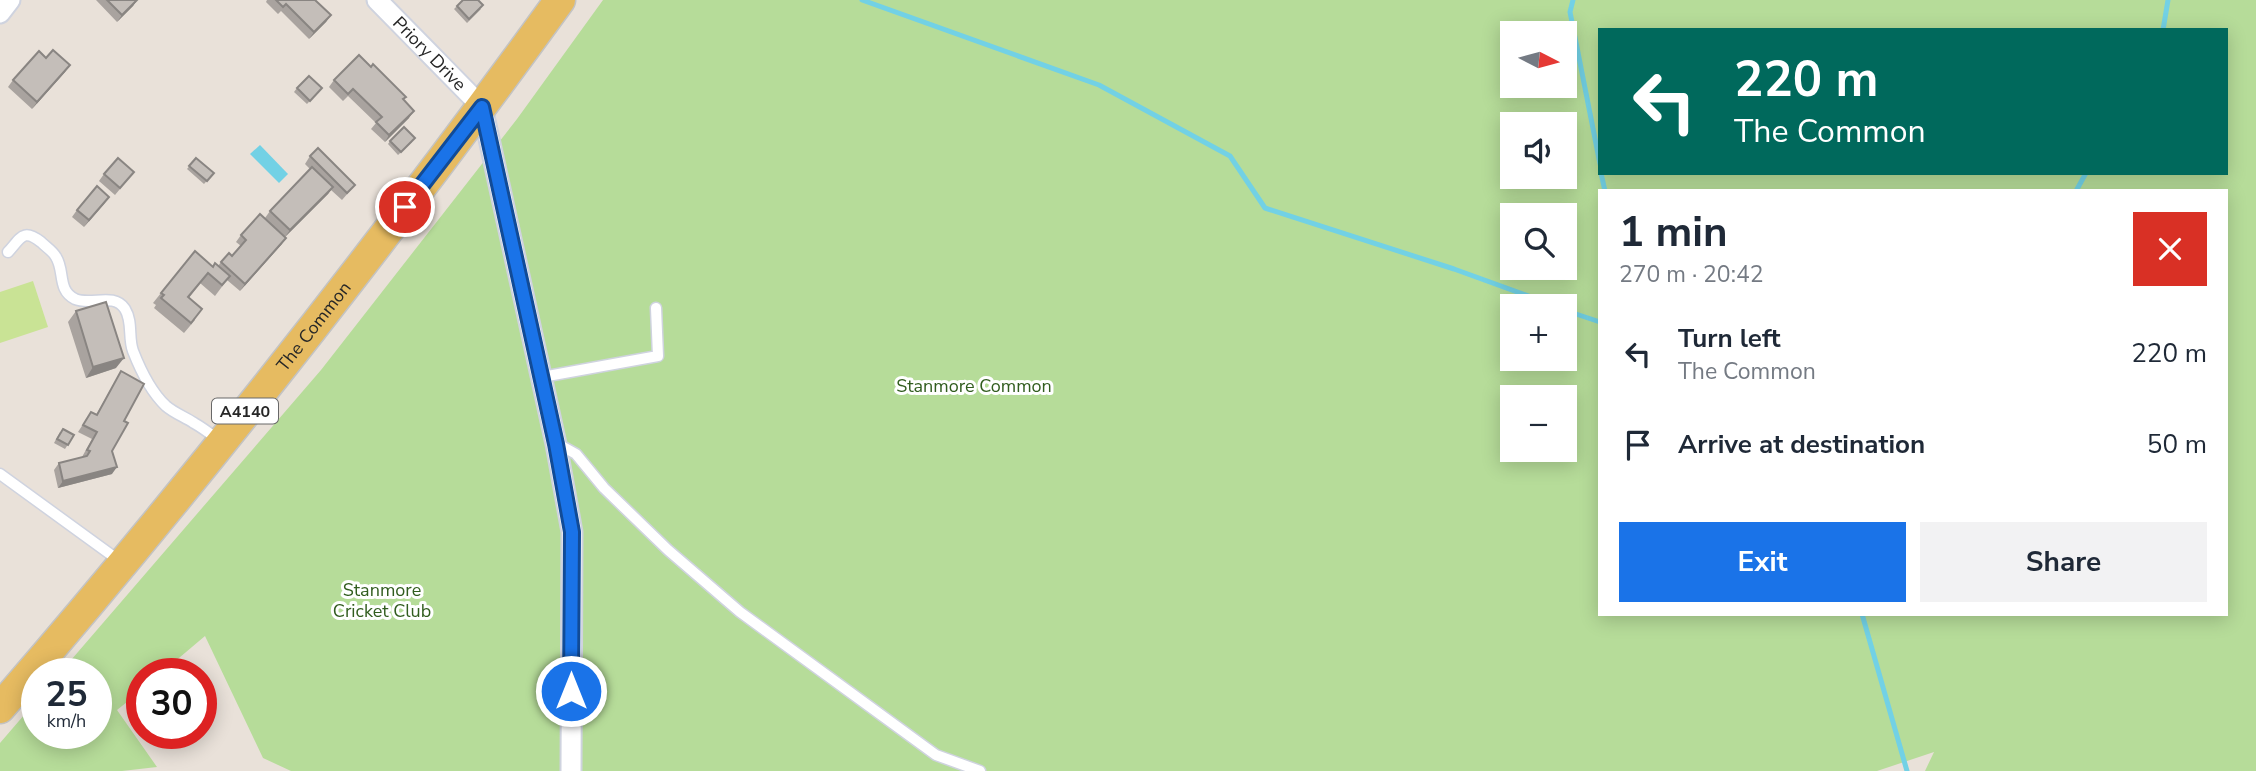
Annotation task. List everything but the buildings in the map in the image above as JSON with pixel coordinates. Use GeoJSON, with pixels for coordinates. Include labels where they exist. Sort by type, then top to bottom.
{"type":"FeatureCollection","features":[{"type":"Feature","properties":{"kind":"main road","name":"The Common"},"geometry":{"type":"LineString","coordinates":[[0,708],[221,442],[482,107],[560,0]]}},
{"type":"Feature","properties":{"kind":"street"},"geometry":{"type":"LineString","coordinates":[[0,13],[10,0]]}},
{"type":"Feature","properties":{"kind":"street","name":"Priory Drive"},"geometry":{"type":"LineString","coordinates":[[377,0],[482,107]]}},
{"type":"Feature","properties":{"kind":"street"},"geometry":{"type":"LineString","coordinates":[[482,107],[542,377],[572,532],[571,771]]}},
{"type":"Feature","properties":{"kind":"lane"},"geometry":{"type":"LineString","coordinates":[[8,252],[22,236],[33,236],[55,254],[59,261],[63,288],[68,295],[84,302],[108,300],[118,303],[125,310],[130,324],[131,347],[139,366],[166,406],[221,442]]}},
{"type":"Feature","properties":{"kind":"lane"},"geometry":{"type":"LineString","coordinates":[[542,377],[658,356],[656,308]]}},
{"type":"Feature","properties":{"kind":"lane"},"geometry":{"type":"LineString","coordinates":[[556,444],[576,454],[604,488],[668,550],[740,612],[936,755],[980,771]]}},
{"type":"Feature","properties":{"kind":"lane"},"geometry":{"type":"LineString","coordinates":[[0,474],[122,562]]}},
{"type":"Feature","properties":{"kind":"green space","name":"Stanmore Common"},"geometry":{"type":"Polygon","coordinates":[[[603,0],[2256,0],[2256,771],[1925,771],[1934,752],[1877,771],[291,771],[263,758],[205,636],[179,658],[126,658],[126,703],[117,710],[126,723],[126,749],[144,749],[157,767],[122,771],[0,771],[0,743],[21,719],[21,749],[112,749],[112,658],[73,658],[321,370],[517,119],[603,0]]]}},
{"type":"Feature","properties":{"kind":"green space"},"geometry":{"type":"Polygon","coordinates":[[[33,281],[48,327],[0,343],[0,292],[33,281]]]}},
{"type":"Feature","properties":{"kind":"water"},"geometry":{"type":"Polygon","coordinates":[[[260,145],[288,174],[279,183],[250,154],[260,145]]]}},
{"type":"Feature","properties":{"kind":"waterway"},"geometry":{"type":"LineString","coordinates":[[862,0],[1099,85],[1230,156],[1265,208],[1523,294]]}},
{"type":"Feature","properties":{"kind":"waterway"},"geometry":{"type":"LineString","coordinates":[[1573,0],[1570,12],[1598,154]]}},
{"type":"Feature","properties":{"kind":"waterway"},"geometry":{"type":"LineString","coordinates":[[2163,28],[2168,0]]}},
{"type":"Feature","properties":{"kind":"waterway"},"geometry":{"type":"LineString","coordinates":[[1601,175],[1605,189]]}},
{"type":"Feature","properties":{"kind":"waterway"},"geometry":{"type":"LineString","coordinates":[[2077,189],[2085,175]]}},
{"type":"Feature","properties":{"kind":"waterway"},"geometry":{"type":"LineString","coordinates":[[1577,314],[1598,321]]}},
{"type":"Feature","properties":{"kind":"waterway"},"geometry":{"type":"LineString","coordinates":[[1863,616],[1907,771]]}},
{"type":"Feature","properties":{"kind":"route"},"geometry":{"type":"LineString","coordinates":[[405,207],[482,107],[556,444],[572,532],[571,691]]}},
{"type":"Feature","properties":{"kind":"park label","name":"Stanmore Cricket Club"},"geometry":{"type":"Point","coordinates":[382,600]}}]}
